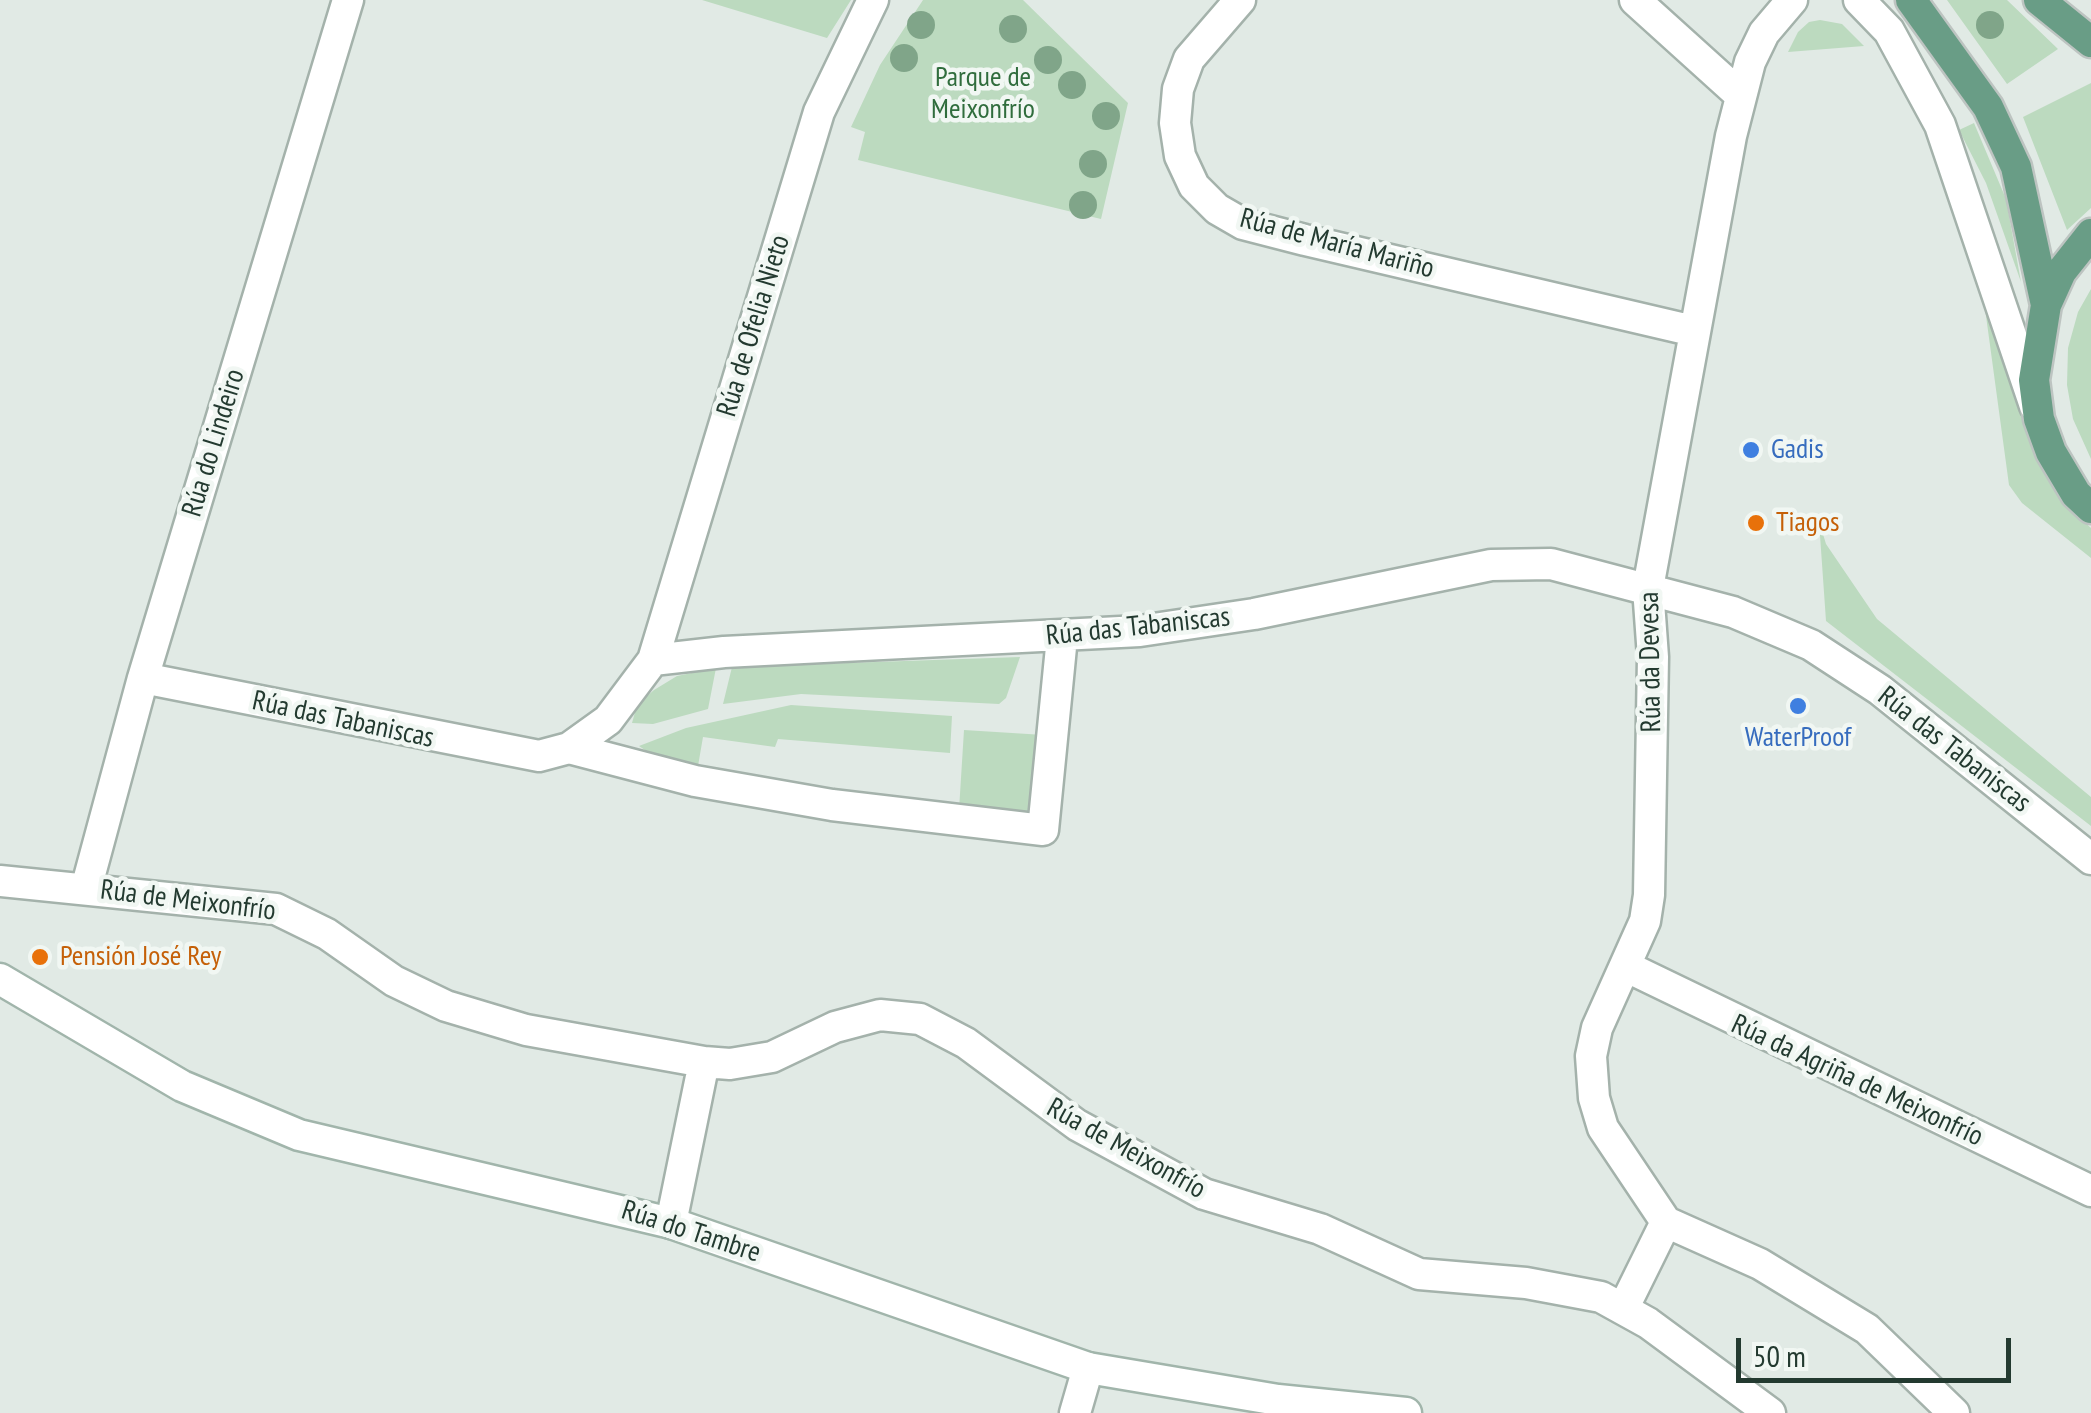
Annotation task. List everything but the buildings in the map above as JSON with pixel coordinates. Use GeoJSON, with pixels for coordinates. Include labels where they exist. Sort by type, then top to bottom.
{"type":"FeatureCollection","features":[{"type":"Feature","properties":{"kind":"main road"},"geometry":{"type":"LineString","coordinates":[[1911,0],[1988,107],[2016,167],[2046,305]]}},
{"type":"Feature","properties":{"kind":"main road"},"geometry":{"type":"LineString","coordinates":[[2039,0],[2091,42]]}},
{"type":"Feature","properties":{"kind":"main road"},"geometry":{"type":"LineString","coordinates":[[2091,234],[2061,272],[2046,305],[2035,352],[2040,419],[2051,452],[2076,494],[2091,508]]}},
{"type":"Feature","properties":{"kind":"street","name":"Rúa do Lindeiro"},"geometry":{"type":"LineString","coordinates":[[86,889],[142,678],[348,0]]}},
{"type":"Feature","properties":{"kind":"street","name":"Rúa de Ofelia Nieto"},"geometry":{"type":"LineString","coordinates":[[653,660],[819,112],[873,0]]}},
{"type":"Feature","properties":{"kind":"street","name":"Rúa de María Mariño"},"geometry":{"type":"LineString","coordinates":[[1240,0],[1189,60],[1178,88],[1175,123],[1180,156],[1194,186],[1218,209],[1243,224],[1304,240],[1694,332]]}},
{"type":"Feature","properties":{"kind":"street"},"geometry":{"type":"LineString","coordinates":[[1635,0],[1738,94]]}},
{"type":"Feature","properties":{"kind":"street","name":"Rúa da Devesa"},"geometry":{"type":"LineString","coordinates":[[1666,1222],[1604,1128],[1594,1098],[1591,1056],[1597,1028],[1645,922],[1649,895],[1653,657],[1648,588],[1738,94],[1764,34],[1792,0]]}},
{"type":"Feature","properties":{"kind":"street"},"geometry":{"type":"LineString","coordinates":[[1859,0],[1889,31],[1940,125],[2040,419]]}},
{"type":"Feature","properties":{"kind":"street","name":"Rúa das Tabaniscas"},"geometry":{"type":"LineString","coordinates":[[142,678],[539,756],[569,748],[608,720],[653,660],[724,652],[1062,637],[1193,625],[1522,561],[1590,571],[1769,626],[1845,666],[2091,859]]}},
{"type":"Feature","properties":{"kind":"street"},"geometry":{"type":"LineString","coordinates":[[569,748],[695,781],[832,805],[1044,830],[1062,637]]}},
{"type":"Feature","properties":{"kind":"street","name":"Rúa de Meixonfrío"},"geometry":{"type":"LineString","coordinates":[[0,881],[276,909],[327,934],[394,981],[446,1006],[526,1030],[704,1062],[741,1063],[772,1057],[856,1020],[900,1014],[920,1019],[966,1043],[1077,1125],[1204,1194],[1352,1241],[1420,1274],[1551,1286],[1624,1307],[1770,1413]]}},
{"type":"Feature","properties":{"kind":"street","name":"Rúa da Agriña de Meixonfrío"},"geometry":{"type":"LineString","coordinates":[[1625,966],[2091,1191]]}},
{"type":"Feature","properties":{"kind":"street","name":"Rúa do Tambre"},"geometry":{"type":"LineString","coordinates":[[0,979],[182,1086],[299,1136],[671,1222],[1088,1368],[1278,1406],[1406,1413]]}},
{"type":"Feature","properties":{"kind":"street"},"geometry":{"type":"LineString","coordinates":[[671,1222],[704,1062]]}},
{"type":"Feature","properties":{"kind":"street"},"geometry":{"type":"LineString","coordinates":[[1624,1307],[1666,1222],[1760,1264],[1867,1329],[1954,1413]]}},
{"type":"Feature","properties":{"kind":"street"},"geometry":{"type":"LineString","coordinates":[[1076,1413],[1088,1368]]}},
{"type":"Feature","properties":{"kind":"green space"},"geometry":{"type":"Polygon","coordinates":[[[702,0],[851,0],[827,38],[702,0]]]}},
{"type":"Feature","properties":{"kind":"green space","name":"Parque de Meixonfrío"},"geometry":{"type":"Polygon","coordinates":[[[923,0],[1023,0],[1128,103],[1101,219],[858,160],[865,132],[851,127],[880,65],[923,0]]]}},
{"type":"Feature","properties":{"kind":"green space"},"geometry":{"type":"Polygon","coordinates":[[[1947,0],[2007,0],[2058,49],[2007,84],[1947,0]]]}},
{"type":"Feature","properties":{"kind":"green space"},"geometry":{"type":"Polygon","coordinates":[[[1809,22],[1842,24],[1864,46],[1788,52],[1798,32],[1809,22]]]}},
{"type":"Feature","properties":{"kind":"green space"},"geometry":{"type":"Polygon","coordinates":[[[2091,83],[2091,208],[2067,230],[2023,117],[2091,83]]]}},
{"type":"Feature","properties":{"kind":"green space"},"geometry":{"type":"Polygon","coordinates":[[[1974,123],[2006,199],[2021,282],[1986,183],[1959,130],[1974,123]]]}},
{"type":"Feature","properties":{"kind":"green space"},"geometry":{"type":"Polygon","coordinates":[[[1981,279],[2032,449],[2070,509],[2091,528],[2091,558],[2022,503],[2009,485],[1981,279]]]}},
{"type":"Feature","properties":{"kind":"green space"},"geometry":{"type":"Polygon","coordinates":[[[2091,289],[2091,459],[2073,419],[2067,385],[2068,348],[2078,312],[2091,289]]]}},
{"type":"Feature","properties":{"kind":"green space"},"geometry":{"type":"Polygon","coordinates":[[[1819,521],[1826,544],[1877,619],[2091,797],[2091,826],[1826,621],[1819,521]]]}},
{"type":"Feature","properties":{"kind":"green space"},"geometry":{"type":"Polygon","coordinates":[[[1020,657],[1006,698],[999,704],[801,694],[723,704],[732,667],[1020,657]]]}},
{"type":"Feature","properties":{"kind":"green space"},"geometry":{"type":"Polygon","coordinates":[[[716,668],[708,709],[653,724],[632,723],[637,705],[654,690],[677,676],[716,668]]]}},
{"type":"Feature","properties":{"kind":"green space"},"geometry":{"type":"Polygon","coordinates":[[[791,705],[952,716],[950,753],[778,739],[775,747],[703,737],[698,766],[655,757],[639,746],[686,728],[791,705]]]}},
{"type":"Feature","properties":{"kind":"green space"},"geometry":{"type":"Polygon","coordinates":[[[964,730],[1044,735],[1039,815],[959,810],[964,730]]]}},
{"type":"Feature","properties":{"kind":"place","name":"Gadis"},"geometry":{"type":"Point","coordinates":[1751,450]}},
{"type":"Feature","properties":{"kind":"place","name":"Tiagos"},"geometry":{"type":"Point","coordinates":[1756,523]}},
{"type":"Feature","properties":{"kind":"place","name":"WaterProof"},"geometry":{"type":"Point","coordinates":[1798,706]}},
{"type":"Feature","properties":{"kind":"place","name":"Pensión José Rey"},"geometry":{"type":"Point","coordinates":[40,957]}}]}
